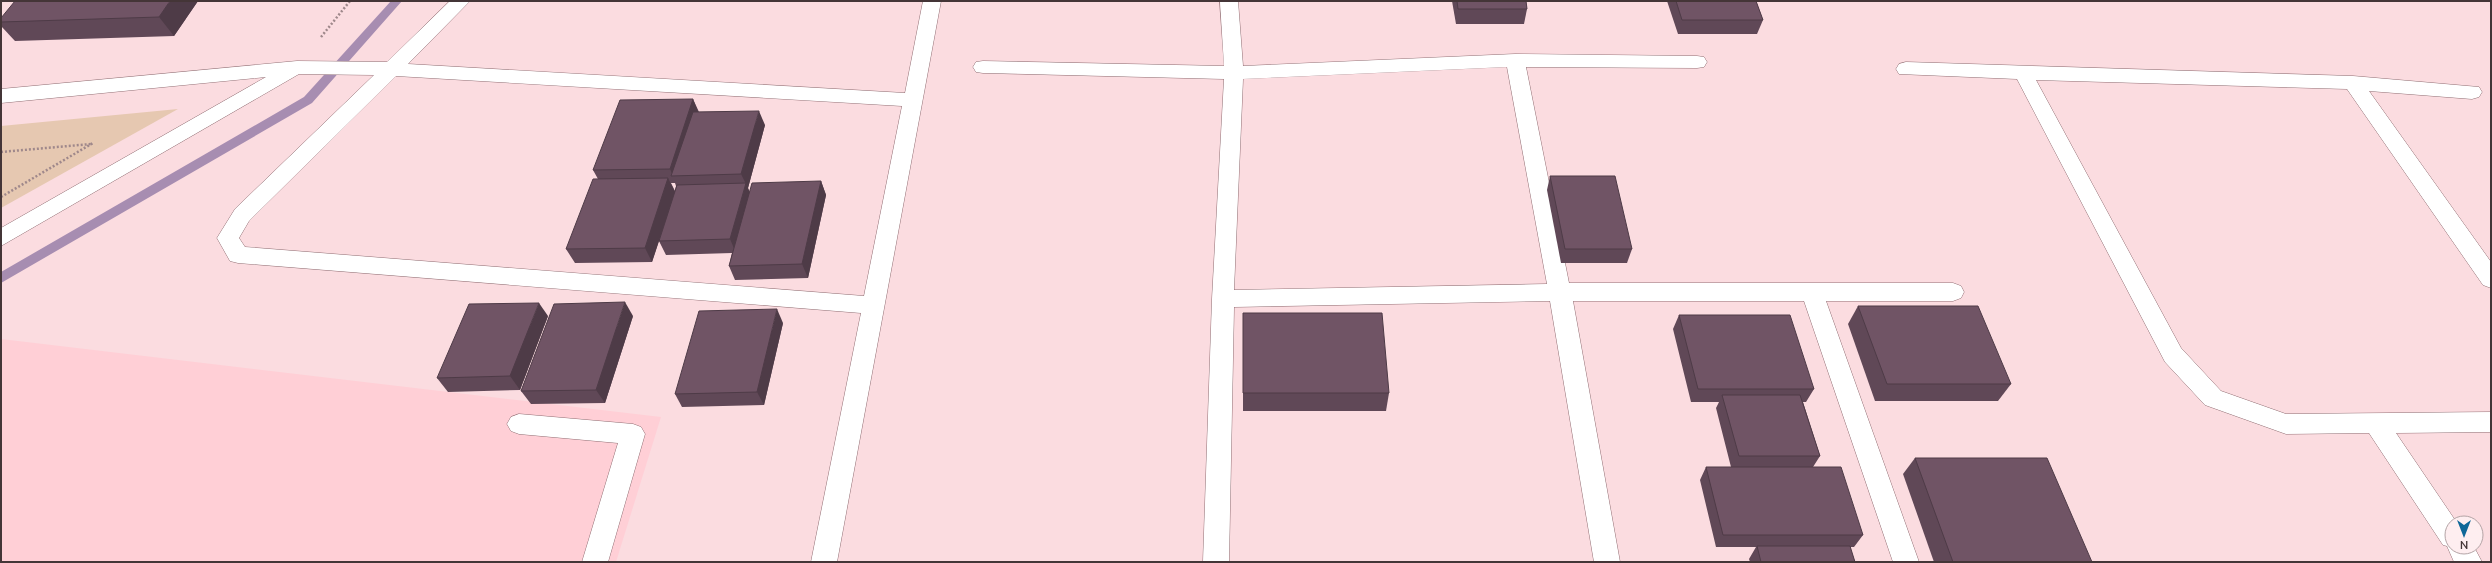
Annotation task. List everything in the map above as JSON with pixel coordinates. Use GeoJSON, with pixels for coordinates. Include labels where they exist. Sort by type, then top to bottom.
{"type":"FeatureCollection","features":[{"type":"Feature","properties":{"kind":"street"},"geometry":{"type":"LineString","coordinates":[[461,1],[242,215],[228,238],[238,255],[873,305]]}},
{"type":"Feature","properties":{"kind":"street"},"geometry":{"type":"LineString","coordinates":[[824,562],[932,1]]}},
{"type":"Feature","properties":{"kind":"street"},"geometry":{"type":"LineString","coordinates":[[1216,562],[1223,299],[1234,73],[1229,1]]}},
{"type":"Feature","properties":{"kind":"street"},"geometry":{"type":"LineString","coordinates":[[1514,60],[1560,292],[1607,562]]}},
{"type":"Feature","properties":{"kind":"street"},"geometry":{"type":"LineString","coordinates":[[984,67],[1234,73],[1514,60],[1697,62]]}},
{"type":"Feature","properties":{"kind":"street"},"geometry":{"type":"LineString","coordinates":[[1,238],[297,67]]}},
{"type":"Feature","properties":{"kind":"street"},"geometry":{"type":"LineString","coordinates":[[1,96],[297,67],[391,69],[913,100]]}},
{"type":"Feature","properties":{"kind":"street"},"geometry":{"type":"LineString","coordinates":[[1906,69],[2353,83],[2472,92]]}},
{"type":"Feature","properties":{"kind":"street"},"geometry":{"type":"LineString","coordinates":[[2023,73],[2173,355],[2214,398],[2286,424],[2377,425],[2491,422]]}},
{"type":"Feature","properties":{"kind":"street"},"geometry":{"type":"LineString","coordinates":[[2353,83],[2491,279]]}},
{"type":"Feature","properties":{"kind":"street"},"geometry":{"type":"LineString","coordinates":[[1223,299],[1560,292],[1953,292]]}},
{"type":"Feature","properties":{"kind":"street"},"geometry":{"type":"LineString","coordinates":[[1812,292],[1906,562]]}},
{"type":"Feature","properties":{"kind":"street"},"geometry":{"type":"LineString","coordinates":[[519,424],[633,434],[595,562]]}},
{"type":"Feature","properties":{"kind":"street"},"geometry":{"type":"LineString","coordinates":[[2377,425],[2444,525]]}},
{"type":"Feature","properties":{"kind":"path"},"geometry":{"type":"LineString","coordinates":[[297,67],[350,1]]}},
{"type":"Feature","properties":{"kind":"path"},"geometry":{"type":"LineString","coordinates":[[1,152],[93,144],[1,197]]}},
{"type":"Feature","properties":{"kind":"shaded area"},"geometry":{"type":"Polygon","coordinates":[[[178,109],[1,208],[1,126],[178,109]]]}},
{"type":"Feature","properties":{"kind":"shaded area"},"geometry":{"type":"Polygon","coordinates":[[[1,339],[661,417],[616,562],[1,562],[1,339]]]}},
{"type":"Feature","properties":{"kind":"building"},"geometry":{"type":"Polygon","coordinates":[[[15,1],[170,1],[159,17],[1,22],[1,18],[15,1]]]}},
{"type":"Feature","properties":{"kind":"building"},"geometry":{"type":"Polygon","coordinates":[[[1457,1],[1526,1],[1527,9],[1458,9],[1457,1]]]}},
{"type":"Feature","properties":{"kind":"building"},"geometry":{"type":"Polygon","coordinates":[[[1676,1],[1756,1],[1763,20],[1682,20],[1676,1]]]}},
{"type":"Feature","properties":{"kind":"building"},"geometry":{"type":"Polygon","coordinates":[[[693,99],[670,169],[593,170],[620,100],[693,99]]]}},
{"type":"Feature","properties":{"kind":"building"},"geometry":{"type":"Polygon","coordinates":[[[759,111],[741,174],[671,176],[693,112],[759,111]]]}},
{"type":"Feature","properties":{"kind":"building"},"geometry":{"type":"Polygon","coordinates":[[[1550,176],[1615,176],[1632,249],[1565,249],[1550,176]]]}},
{"type":"Feature","properties":{"kind":"building"},"geometry":{"type":"Polygon","coordinates":[[[668,178],[645,248],[566,249],[593,179],[668,178]]]}},
{"type":"Feature","properties":{"kind":"building"},"geometry":{"type":"Polygon","coordinates":[[[821,181],[802,264],[729,266],[752,183],[821,181]]]}},
{"type":"Feature","properties":{"kind":"building"},"geometry":{"type":"Polygon","coordinates":[[[746,183],[730,239],[659,241],[677,185],[746,183]]]}},
{"type":"Feature","properties":{"kind":"building"},"geometry":{"type":"Polygon","coordinates":[[[625,302],[596,390],[521,391],[554,304],[625,302]]]}},
{"type":"Feature","properties":{"kind":"building"},"geometry":{"type":"Polygon","coordinates":[[[539,303],[510,376],[437,378],[469,304],[539,303]]]}},
{"type":"Feature","properties":{"kind":"building"},"geometry":{"type":"Polygon","coordinates":[[[1858,306],[1978,306],[2011,384],[1887,384],[1858,306]]]}},
{"type":"Feature","properties":{"kind":"building"},"geometry":{"type":"Polygon","coordinates":[[[777,309],[757,392],[675,394],[699,311],[777,309]]]}},
{"type":"Feature","properties":{"kind":"building"},"geometry":{"type":"Polygon","coordinates":[[[1243,313],[1382,313],[1389,393],[1243,393],[1243,313]]]}},
{"type":"Feature","properties":{"kind":"building"},"geometry":{"type":"Polygon","coordinates":[[[1679,315],[1790,315],[1814,389],[1698,389],[1679,315]]]}},
{"type":"Feature","properties":{"kind":"building"},"geometry":{"type":"Polygon","coordinates":[[[1722,395],[1800,395],[1820,456],[1739,456],[1722,395]]]}},
{"type":"Feature","properties":{"kind":"building"},"geometry":{"type":"Polygon","coordinates":[[[1915,458],[2047,458],[2092,562],[1953,562],[1915,458]]]}},
{"type":"Feature","properties":{"kind":"building"},"geometry":{"type":"Polygon","coordinates":[[[1706,467],[1841,467],[1863,535],[1723,535],[1706,467]]]}},
{"type":"Feature","properties":{"kind":"building"},"geometry":{"type":"Polygon","coordinates":[[[1757,546],[1850,546],[1855,562],[1761,562],[1757,546]]]}},
{"type":"Feature","properties":{"kind":"waterway"},"geometry":{"type":"LineString","coordinates":[[1,278],[308,100],[397,1]]}}]}
